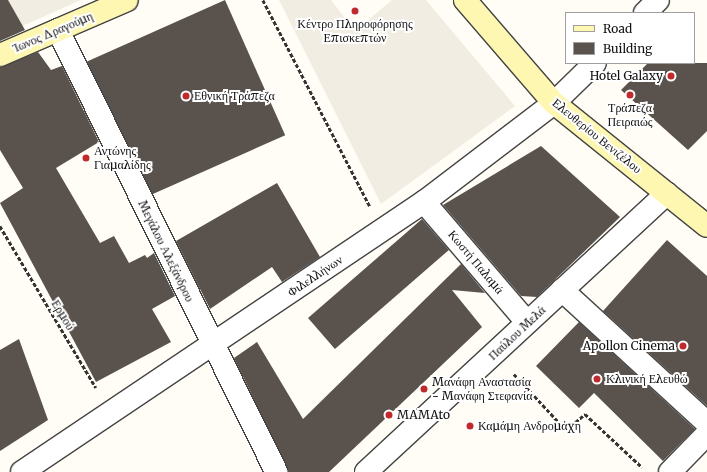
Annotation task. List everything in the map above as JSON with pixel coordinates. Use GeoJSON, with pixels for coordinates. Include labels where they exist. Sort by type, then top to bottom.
{"type":"FeatureCollection","features":[{"type":"Feature","properties":{"kind":"main road","name":"Ίωνος Δραγούμη"},"geometry":{"type":"LineString","coordinates":[[0,54],[127,0]]}},
{"type":"Feature","properties":{"kind":"main road","name":"Ελευθερίου Βενιζέλου"},"geometry":{"type":"LineString","coordinates":[[465,0],[554,103],[707,226]]}},
{"type":"Feature","properties":{"kind":"street"},"geometry":{"type":"LineString","coordinates":[[646,12],[658,0]]}},
{"type":"Feature","properties":{"kind":"street","name":"Μεγάλου Αλεξάνδρου"},"geometry":{"type":"LineString","coordinates":[[58,30],[276,472]]}},
{"type":"Feature","properties":{"kind":"street","name":"Φιλελλήνων"},"geometry":{"type":"LineString","coordinates":[[22,472],[213,346],[424,202],[554,103],[594,64]]}},
{"type":"Feature","properties":{"kind":"street","name":"Παύλου Μελά"},"geometry":{"type":"LineString","coordinates":[[366,472],[667,193]]}},
{"type":"Feature","properties":{"kind":"street","name":"Κωστή Παλαμά"},"geometry":{"type":"LineString","coordinates":[[424,202],[527,322]]}},
{"type":"Feature","properties":{"kind":"street"},"geometry":{"type":"LineString","coordinates":[[562,290],[707,422]]}},
{"type":"Feature","properties":{"kind":"street"},"geometry":{"type":"LineString","coordinates":[[670,472],[707,434]]}},
{"type":"Feature","properties":{"kind":"path"},"geometry":{"type":"LineString","coordinates":[[263,0],[382,230]]}},
{"type":"Feature","properties":{"kind":"path","name":"Ερμού"},"geometry":{"type":"LineString","coordinates":[[0,226],[111,413]]}},
{"type":"Feature","properties":{"kind":"path"},"geometry":{"type":"LineString","coordinates":[[495,353],[566,430],[585,414],[648,472]]}},
{"type":"Feature","properties":{"kind":"shaded area"},"geometry":{"type":"Polygon","coordinates":[[[0,0],[81,0],[0,36],[0,0]]]}},
{"type":"Feature","properties":{"kind":"shaded area"},"geometry":{"type":"Polygon","coordinates":[[[279,0],[331,0],[355,31],[392,0],[426,0],[515,106],[381,204],[279,0]]]}},
{"type":"Feature","properties":{"kind":"building"},"geometry":{"type":"Polygon","coordinates":[[[0,0],[8,0],[25,30],[0,41],[0,0]]]}},
{"type":"Feature","properties":{"kind":"building","name":"Εθνική Τράπεζα"},"geometry":{"type":"Polygon","coordinates":[[[225,0],[285,135],[147,197],[87,61],[225,0]]]}},
{"type":"Feature","properties":{"kind":"building"},"geometry":{"type":"Polygon","coordinates":[[[38,52],[51,70],[62,66],[99,142],[56,168],[100,243],[114,236],[129,263],[145,255],[147,258],[154,253],[175,296],[152,309],[171,342],[96,382],[0,203],[23,188],[0,150],[0,67],[38,52]]]}},
{"type":"Feature","properties":{"kind":"building","name":"Hotel Galaxy"},"geometry":{"type":"Polygon","coordinates":[[[707,63],[707,131],[688,150],[621,90],[647,64],[707,63]]]}},
{"type":"Feature","properties":{"kind":"building"},"geometry":{"type":"Polygon","coordinates":[[[541,146],[620,217],[537,297],[521,296],[443,205],[541,146]]]}},
{"type":"Feature","properties":{"kind":"building"},"geometry":{"type":"Polygon","coordinates":[[[277,183],[320,257],[282,282],[272,267],[210,309],[176,241],[277,183]]]}},
{"type":"Feature","properties":{"kind":"building"},"geometry":{"type":"Polygon","coordinates":[[[422,219],[449,250],[335,349],[308,318],[422,219]]]}},
{"type":"Feature","properties":{"kind":"building","name":"Apollon Cinema"},"geometry":{"type":"Polygon","coordinates":[[[667,240],[707,276],[707,406],[603,311],[667,240]]]}},
{"type":"Feature","properties":{"kind":"building"},"geometry":{"type":"Polygon","coordinates":[[[461,264],[485,293],[452,290],[482,327],[329,472],[289,472],[234,358],[257,342],[303,419],[461,264]]]}},
{"type":"Feature","properties":{"kind":"building","name":"Κλινική Ελευθώ"},"geometry":{"type":"Polygon","coordinates":[[[579,322],[695,429],[663,461],[594,393],[579,408],[536,366],[579,322]]]}},
{"type":"Feature","properties":{"kind":"building"},"geometry":{"type":"Polygon","coordinates":[[[19,339],[48,420],[0,451],[0,350],[19,339]]]}},
{"type":"Feature","properties":{"kind":"place","name":"Κέντρο Πληροφόρησης Επισκεπτών"},"geometry":{"type":"Point","coordinates":[355,11]}},
{"type":"Feature","properties":{"kind":"place","name":"Hotel Galaxy"},"geometry":{"type":"Point","coordinates":[671,76]}},
{"type":"Feature","properties":{"kind":"place","name":"Τράπεζα Πειραιώς"},"geometry":{"type":"Point","coordinates":[630,95]}},
{"type":"Feature","properties":{"kind":"place","name":"Εθνική Τράπεζα"},"geometry":{"type":"Point","coordinates":[186,96]}},
{"type":"Feature","properties":{"kind":"place","name":"Αντώνης Γιαμαλίδης"},"geometry":{"type":"Point","coordinates":[86,158]}},
{"type":"Feature","properties":{"kind":"place","name":"Apollon Cinema"},"geometry":{"type":"Point","coordinates":[683,346]}},
{"type":"Feature","properties":{"kind":"place","name":"Κλινική Ελευθώ"},"geometry":{"type":"Point","coordinates":[597,379]}},
{"type":"Feature","properties":{"kind":"place","name":"Μανάφη Αναστασία - Μανάφη Στεφανία"},"geometry":{"type":"Point","coordinates":[424,389]}},
{"type":"Feature","properties":{"kind":"place","name":"MAMAto"},"geometry":{"type":"Point","coordinates":[389,415]}},
{"type":"Feature","properties":{"kind":"place","name":"Καμάμη Ανδρομάχη"},"geometry":{"type":"Point","coordinates":[470,426]}}]}
